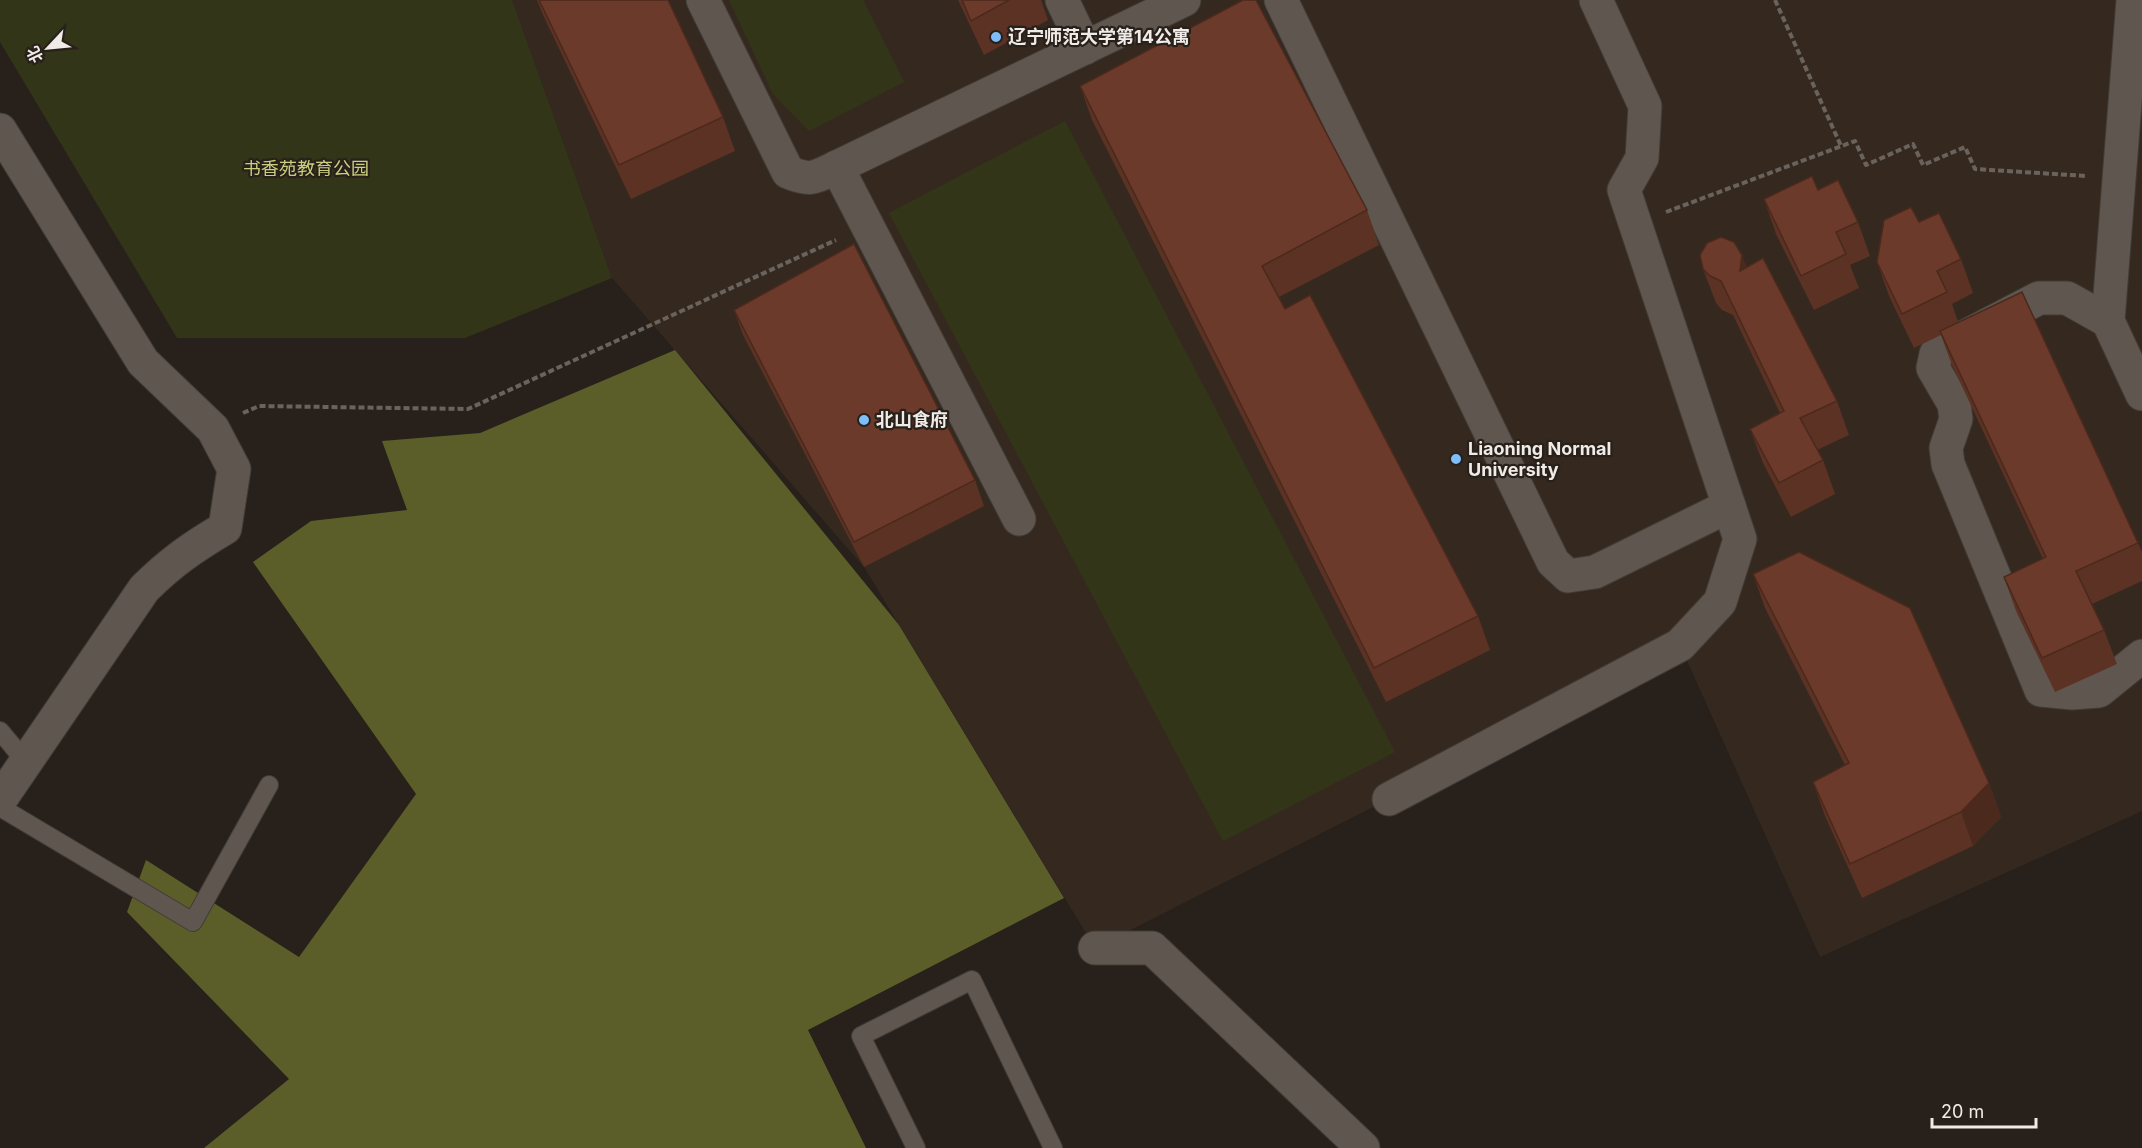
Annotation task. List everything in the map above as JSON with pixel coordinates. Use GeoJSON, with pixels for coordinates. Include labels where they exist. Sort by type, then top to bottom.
{"type":"FeatureCollection","features":[{"type":"Feature","properties":{"kind":"street"},"geometry":{"type":"LineString","coordinates":[[703,0],[788,172],[803,178],[818,176],[1184,0]]}},
{"type":"Feature","properties":{"kind":"street"},"geometry":{"type":"LineString","coordinates":[[1062,0],[1084,48]]}},
{"type":"Feature","properties":{"kind":"street"},"geometry":{"type":"LineString","coordinates":[[1281,0],[1553,562],[1568,576],[1595,572],[1729,506]]}},
{"type":"Feature","properties":{"kind":"street"},"geometry":{"type":"LineString","coordinates":[[1389,799],[1680,645],[1720,602],[1740,540],[1624,190],[1642,158],[1645,106],[1596,0]]}},
{"type":"Feature","properties":{"kind":"street"},"geometry":{"type":"LineString","coordinates":[[2133,0],[2120,179],[2122,334],[2142,394]]}},
{"type":"Feature","properties":{"kind":"street"},"geometry":{"type":"LineString","coordinates":[[0,130],[143,362],[213,429],[234,469],[225,528],[168,566],[144,589],[0,800]]}},
{"type":"Feature","properties":{"kind":"street"},"geometry":{"type":"LineString","coordinates":[[837,167],[1019,519]]}},
{"type":"Feature","properties":{"kind":"street"},"geometry":{"type":"LineString","coordinates":[[2122,334],[2067,298],[2039,298],[1948,345],[1936,354],[1934,368],[1954,404],[1956,419],[1946,448],[1948,464],[2042,690],[2072,693],[2099,691],[2142,656]]}},
{"type":"Feature","properties":{"kind":"street"},"geometry":{"type":"LineString","coordinates":[[1095,948],[1152,948],[1363,1148]]}},
{"type":"Feature","properties":{"kind":"lane"},"geometry":{"type":"LineString","coordinates":[[0,731],[26,762]]}},
{"type":"Feature","properties":{"kind":"lane"},"geometry":{"type":"LineString","coordinates":[[0,807],[193,922],[269,785]]}},
{"type":"Feature","properties":{"kind":"lane"},"geometry":{"type":"LineString","coordinates":[[915,1148],[861,1036],[972,980],[1053,1148]]}},
{"type":"Feature","properties":{"kind":"path"},"geometry":{"type":"LineString","coordinates":[[1775,0],[1841,146]]}},
{"type":"Feature","properties":{"kind":"path"},"geometry":{"type":"LineString","coordinates":[[1635,223],[1855,141],[1866,165],[1913,144],[1923,165],[1965,147],[1975,170],[2120,179]]}},
{"type":"Feature","properties":{"kind":"path"},"geometry":{"type":"LineString","coordinates":[[213,429],[259,406],[468,410],[867,226]]}},
{"type":"Feature","properties":{"kind":"shaded area","name":"Liaoning Normal University"},"geometry":{"type":"Polygon","coordinates":[[[512,0],[2142,0],[2142,811],[1820,957],[1680,645],[1389,799],[1095,948],[864,567],[612,278],[512,0]]]}},
{"type":"Feature","properties":{"kind":"green space","name":"书香苑教育公园"},"geometry":{"type":"Polygon","coordinates":[[[0,0],[512,0],[612,278],[465,338],[177,338],[0,42],[0,0]]]}},
{"type":"Feature","properties":{"kind":"green space"},"geometry":{"type":"Polygon","coordinates":[[[729,0],[863,0],[904,82],[809,131],[773,94],[729,0]]]}},
{"type":"Feature","properties":{"kind":"green space"},"geometry":{"type":"Polygon","coordinates":[[[1065,121],[1395,752],[1223,841],[889,213],[1065,121]]]}},
{"type":"Feature","properties":{"kind":"green space"},"geometry":{"type":"Polygon","coordinates":[[[675,350],[899,625],[1064,898],[808,1030],[866,1148],[204,1148],[289,1079],[127,912],[146,860],[299,957],[416,794],[253,562],[311,521],[407,510],[382,441],[480,433],[675,350]]]}},
{"type":"Feature","properties":{"kind":"building"},"geometry":{"type":"Polygon","coordinates":[[[539,0],[668,0],[723,117],[619,165],[539,0]]]}},
{"type":"Feature","properties":{"kind":"building"},"geometry":{"type":"Polygon","coordinates":[[[962,0],[1009,0],[971,21],[962,0]]]}},
{"type":"Feature","properties":{"kind":"building"},"geometry":{"type":"Polygon","coordinates":[[[1243,0],[1256,0],[1367,210],[1262,266],[1285,309],[1310,295],[1478,616],[1374,668],[1080,86],[1243,0]]]}},
{"type":"Feature","properties":{"kind":"building"},"geometry":{"type":"Polygon","coordinates":[[[1812,176],[1818,190],[1838,180],[1858,222],[1836,232],[1846,254],[1801,276],[1764,199],[1812,176]]]}},
{"type":"Feature","properties":{"kind":"building"},"geometry":{"type":"Polygon","coordinates":[[[1911,207],[1919,222],[1939,213],[1961,259],[1937,271],[1947,292],[1902,314],[1877,262],[1884,220],[1911,207]]]}},
{"type":"Feature","properties":{"kind":"building"},"geometry":{"type":"Polygon","coordinates":[[[1721,237],[1734,242],[1742,255],[1740,271],[1763,258],[1837,401],[1800,418],[1823,460],[1779,483],[1750,429],[1784,411],[1721,281],[1710,276],[1703,269],[1700,255],[1707,243],[1721,237]]]}},
{"type":"Feature","properties":{"kind":"building","name":"北山食府"},"geometry":{"type":"Polygon","coordinates":[[[854,244],[975,480],[854,542],[734,310],[854,244]]]}},
{"type":"Feature","properties":{"kind":"building"},"geometry":{"type":"Polygon","coordinates":[[[2022,292],[2138,543],[2076,571],[2104,630],[2042,658],[2004,577],[2046,557],[1940,331],[2022,292]]]}},
{"type":"Feature","properties":{"kind":"building"},"geometry":{"type":"Polygon","coordinates":[[[1799,552],[1910,608],[1989,783],[1961,812],[1850,864],[1813,782],[1849,763],[1753,574],[1799,552]]]}},
{"type":"Feature","properties":{"kind":"place","name":"辽宁师范大学第14公寓"},"geometry":{"type":"Point","coordinates":[996,37]}},
{"type":"Feature","properties":{"kind":"place","name":"北山食府"},"geometry":{"type":"Point","coordinates":[864,420]}},
{"type":"Feature","properties":{"kind":"place","name":"Liaoning Normal University"},"geometry":{"type":"Point","coordinates":[1456,459]}}]}
